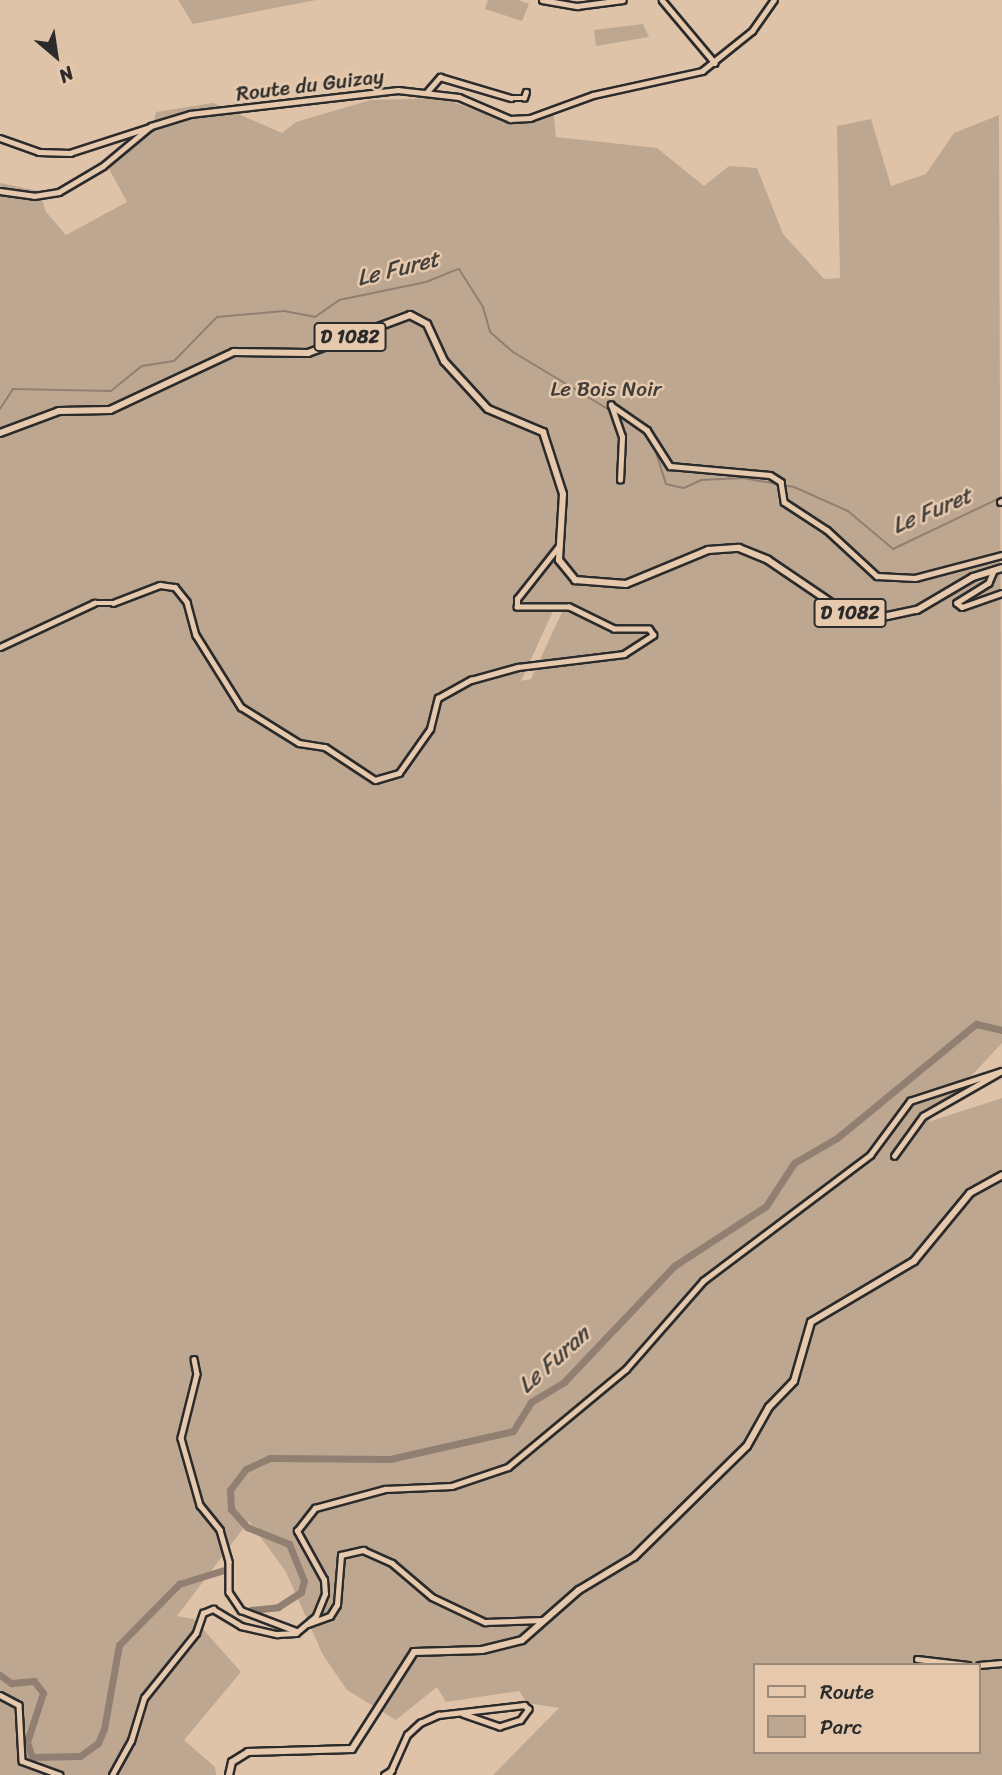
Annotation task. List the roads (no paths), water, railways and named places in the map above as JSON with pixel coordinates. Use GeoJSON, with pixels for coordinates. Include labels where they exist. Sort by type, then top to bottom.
{"type":"FeatureCollection","features":[{"type":"Feature","properties":{"kind":"main road","name":"D 1082"},"geometry":{"type":"LineString","coordinates":[[0,433],[59,411],[110,410],[234,352],[299,355],[414,316],[427,324],[444,361],[463,374],[488,409],[543,432],[563,494],[559,559],[575,580],[626,584],[708,550],[739,548],[768,560],[839,608],[878,618],[917,610],[998,569]]}},
{"type":"Feature","properties":{"kind":"main road"},"geometry":{"type":"LineString","coordinates":[[229,1775],[232,1762],[248,1752],[352,1749],[364,1737],[414,1652],[494,1648],[522,1640],[579,1590],[634,1557],[736,1460],[769,1407],[794,1381],[811,1322],[914,1261],[970,1192],[1002,1175]]}},
{"type":"Feature","properties":{"kind":"street"},"geometry":{"type":"LineString","coordinates":[[542,0],[577,6],[624,0]]}},
{"type":"Feature","properties":{"kind":"street"},"geometry":{"type":"LineString","coordinates":[[662,0],[715,63]]}},
{"type":"Feature","properties":{"kind":"street","name":"Route du Guizay"},"geometry":{"type":"LineString","coordinates":[[0,191],[34,196],[58,192],[103,166],[151,126],[190,114],[378,90],[427,92],[459,97],[518,120],[609,90],[694,74],[715,63],[752,31],[774,0]]}},
{"type":"Feature","properties":{"kind":"street"},"geometry":{"type":"LineString","coordinates":[[427,92],[440,77],[511,98],[524,98],[526,93]]}},
{"type":"Feature","properties":{"kind":"street"},"geometry":{"type":"LineString","coordinates":[[0,138],[39,152],[70,153],[151,126]]}},
{"type":"Feature","properties":{"kind":"street"},"geometry":{"type":"LineString","coordinates":[[620,480],[621,427],[611,407],[648,430],[670,466],[770,475],[781,484],[784,502],[827,530],[861,566],[885,579],[915,578],[1002,555]]}},
{"type":"Feature","properties":{"kind":"street"},"geometry":{"type":"LineString","coordinates":[[0,647],[94,603],[113,603],[149,587],[175,587],[187,602],[196,635],[241,707],[299,743],[326,747],[374,780],[399,773],[430,729],[438,698],[471,680],[518,667],[624,654],[653,635],[649,629],[614,629],[569,607],[517,607],[517,599],[558,547]]}},
{"type":"Feature","properties":{"kind":"street"},"geometry":{"type":"LineString","coordinates":[[998,569],[992,581],[957,603],[962,607],[1002,593]]}},
{"type":"Feature","properties":{"kind":"street"},"geometry":{"type":"LineString","coordinates":[[894,1156],[923,1116],[1001,1071]]}},
{"type":"Feature","properties":{"kind":"street"},"geometry":{"type":"LineString","coordinates":[[112,1775],[131,1741],[144,1698],[196,1633],[203,1613],[213,1609],[259,1632],[300,1631],[307,1624],[325,1594],[319,1569],[297,1536],[297,1527],[314,1508],[384,1489],[452,1486],[508,1467],[621,1374],[703,1281],[870,1155],[910,1101],[1001,1071]]}},
{"type":"Feature","properties":{"kind":"street"},"geometry":{"type":"LineString","coordinates":[[194,1359],[197,1374],[181,1438],[200,1505],[220,1530],[229,1592],[241,1611],[300,1631]]}},
{"type":"Feature","properties":{"kind":"street"},"geometry":{"type":"LineString","coordinates":[[307,1624],[330,1616],[337,1605],[341,1555],[363,1550],[382,1556],[432,1597],[475,1618],[522,1625],[546,1621]]}},
{"type":"Feature","properties":{"kind":"street"},"geometry":{"type":"LineString","coordinates":[[917,1659],[951,1663]]}},
{"type":"Feature","properties":{"kind":"street"},"geometry":{"type":"LineString","coordinates":[[981,1665],[1002,1663]]}},
{"type":"Feature","properties":{"kind":"street"},"geometry":{"type":"LineString","coordinates":[[0,1696],[19,1705],[22,1761],[60,1775]]}},
{"type":"Feature","properties":{"kind":"street"},"geometry":{"type":"LineString","coordinates":[[389,1775],[407,1735],[420,1723],[438,1715],[524,1705],[529,1709],[521,1720],[500,1727],[463,1714]]}},
{"type":"Feature","properties":{"kind":"street"},"geometry":{"type":"LineString","coordinates":[[383,1775],[392,1769]]}},
{"type":"Feature","properties":{"kind":"waterway","name":"Le Furet"},"geometry":{"type":"LineString","coordinates":[[0,409],[13,389],[111,391],[142,366],[174,361],[217,317],[284,311],[315,317],[339,300],[426,282],[459,269],[483,307],[490,332],[513,352],[646,432]]}},
{"type":"Feature","properties":{"kind":"waterway","name":"Le Furet"},"geometry":{"type":"LineString","coordinates":[[653,443],[666,484],[684,488],[701,480],[743,478],[794,487],[848,511],[893,549],[1002,497]]}},
{"type":"Feature","properties":{"kind":"waterway","name":"Le Furan"},"geometry":{"type":"LineString","coordinates":[[251,1610],[278,1607],[301,1592],[304,1581],[289,1544],[247,1527],[231,1509],[230,1490],[246,1469],[270,1458],[390,1459],[513,1431],[531,1402],[564,1382],[674,1266],[766,1206],[794,1163],[837,1138],[976,1024],[1002,1030]]}},
{"type":"Feature","properties":{"kind":"waterway","name":"Le Furan"},"geometry":{"type":"LineString","coordinates":[[0,1675],[11,1683],[34,1681],[43,1693],[27,1742],[32,1757],[80,1756],[98,1743],[104,1729],[119,1645],[179,1584],[224,1570]]}},
{"type":"Feature","properties":{"kind":"park label","name":"Le Bois Noir"},"geometry":{"type":"Point","coordinates":[606,389]}}]}
